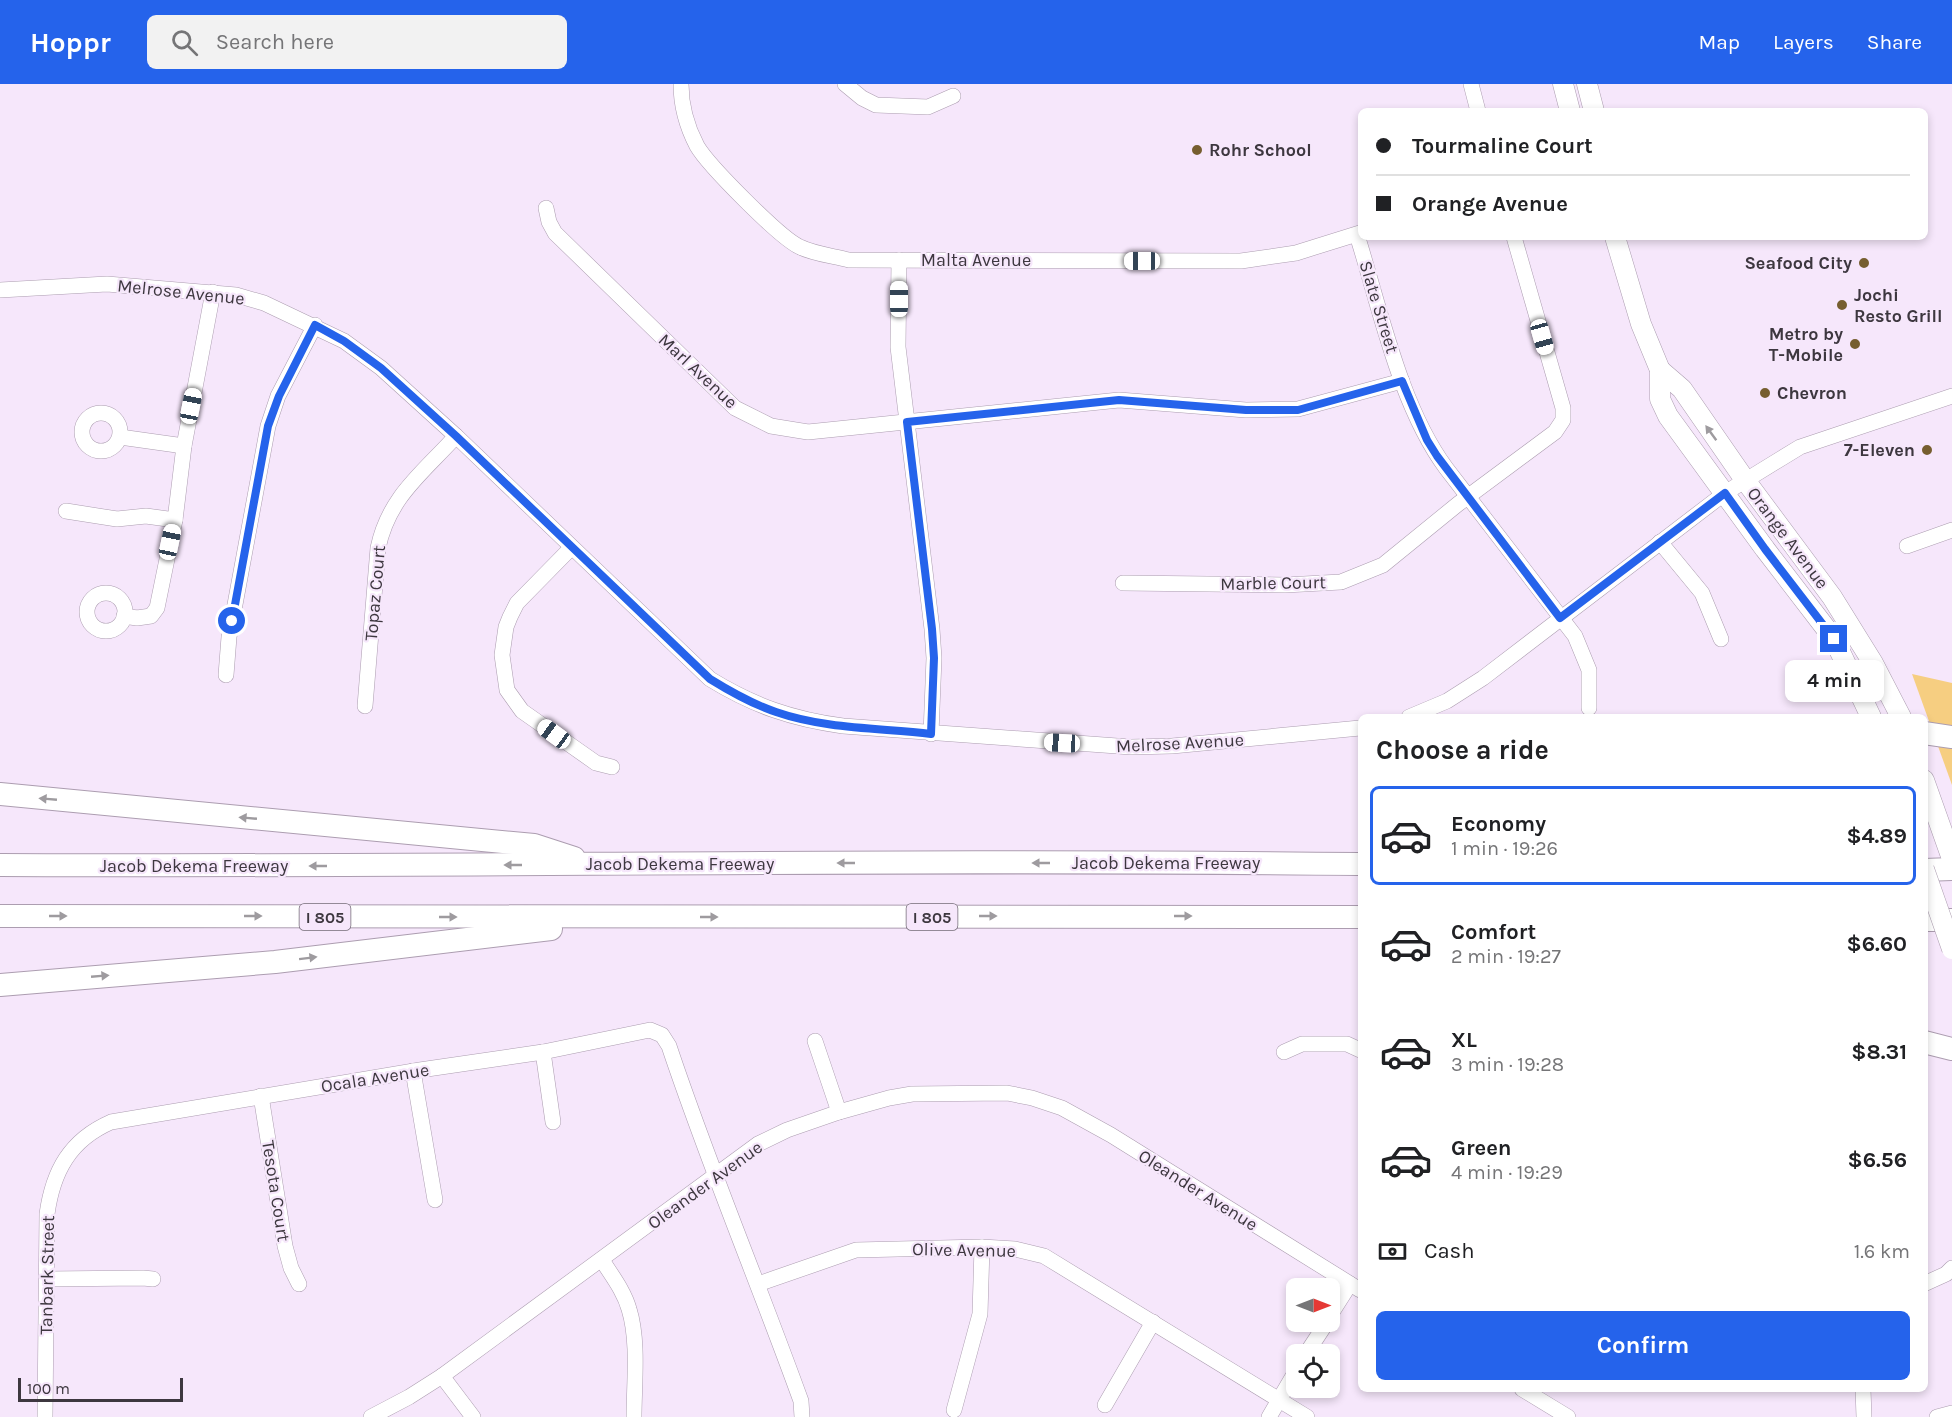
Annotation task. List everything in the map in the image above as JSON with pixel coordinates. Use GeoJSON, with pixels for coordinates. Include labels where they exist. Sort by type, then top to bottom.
{"type":"FeatureCollection","features":[{"type":"Feature","properties":{"kind":"highway"},"geometry":{"type":"LineString","coordinates":[[1928,734],[1952,737]]}},
{"type":"Feature","properties":{"kind":"highway"},"geometry":{"type":"LineString","coordinates":[[0,794],[534,845],[593,864]]}},
{"type":"Feature","properties":{"kind":"highway"},"geometry":{"type":"LineString","coordinates":[[1246,862],[1358,851]]}},
{"type":"Feature","properties":{"kind":"highway","name":"Jacob Dekema Freeway"},"geometry":{"type":"LineString","coordinates":[[0,865],[1246,862],[1358,864]]}},
{"type":"Feature","properties":{"kind":"highway"},"geometry":{"type":"LineString","coordinates":[[1928,869],[1952,869]]}},
{"type":"Feature","properties":{"kind":"highway","name":"I 805"},"geometry":{"type":"LineString","coordinates":[[0,916],[1358,917]]}},
{"type":"Feature","properties":{"kind":"highway"},"geometry":{"type":"LineString","coordinates":[[1213,916],[1358,932]]}},
{"type":"Feature","properties":{"kind":"highway"},"geometry":{"type":"LineString","coordinates":[[0,985],[275,962],[651,917]]}},
{"type":"Feature","properties":{"kind":"highway"},"geometry":{"type":"LineString","coordinates":[[1928,920],[1952,920]]}},
{"type":"Feature","properties":{"kind":"highway"},"geometry":{"type":"LineString","coordinates":[[1928,1043],[1952,1049]]}},
{"type":"Feature","properties":{"kind":"main road"},"geometry":{"type":"LineString","coordinates":[[1563,84],[1569,108]]}},
{"type":"Feature","properties":{"kind":"main road"},"geometry":{"type":"LineString","coordinates":[[1587,84],[1593,108]]}},
{"type":"Feature","properties":{"kind":"main road","name":"Orange Avenue"},"geometry":{"type":"LineString","coordinates":[[1616,240],[1641,324],[1660,370],[1660,399],[1668,416],[1834,639],[1870,714]]}},
{"type":"Feature","properties":{"kind":"main road","name":"Orange Avenue"},"geometry":{"type":"LineString","coordinates":[[1660,370],[1682,389],[1745,480],[1832,597],[1873,663],[1899,714]]}},
{"type":"Feature","properties":{"kind":"main road"},"geometry":{"type":"LineString","coordinates":[[1928,790],[1952,859]]}},
{"type":"Feature","properties":{"kind":"main road"},"geometry":{"type":"LineString","coordinates":[[1928,880],[1952,949]]}},
{"type":"Feature","properties":{"kind":"street","name":"Malta Avenue"},"geometry":{"type":"LineString","coordinates":[[681,84],[681,103],[696,145],[702,153],[783,235],[800,247],[849,260],[1241,261],[1296,253],[1358,234]]}},
{"type":"Feature","properties":{"kind":"street"},"geometry":{"type":"LineString","coordinates":[[845,84],[857,95],[876,105],[928,107],[953,96]]}},
{"type":"Feature","properties":{"kind":"street"},"geometry":{"type":"LineString","coordinates":[[1471,84],[1477,108]]}},
{"type":"Feature","properties":{"kind":"street","name":"Marl Avenue"},"geometry":{"type":"LineString","coordinates":[[546,208],[549,222],[555,233],[735,408],[771,426],[808,432],[1119,400],[1246,410],[1298,410],[1402,381]]}},
{"type":"Feature","properties":{"kind":"street","name":"Slate Street"},"geometry":{"type":"LineString","coordinates":[[1361,240],[1402,381],[1427,440],[1468,498],[1575,636],[1589,670],[1589,708]]}},
{"type":"Feature","properties":{"kind":"street","name":"Marble Court"},"geometry":{"type":"LineString","coordinates":[[1123,583],[1285,585],[1341,582],[1383,565],[1555,432],[1563,420],[1563,408],[1515,240]]}},
{"type":"Feature","properties":{"kind":"street"},"geometry":{"type":"LineString","coordinates":[[898,260],[898,347],[932,629],[934,658],[931,734]]}},
{"type":"Feature","properties":{"kind":"street","name":"Melrose Avenue"},"geometry":{"type":"LineString","coordinates":[[0,290],[107,284],[213,292],[236,295],[264,303],[315,325],[344,341],[371,360],[456,436],[710,679],[740,697],[777,712],[813,722],[931,734],[1112,747],[1150,747],[1358,728]]}},
{"type":"Feature","properties":{"kind":"street"},"geometry":{"type":"LineString","coordinates":[[124,616],[137,618],[151,616],[157,608],[175,520],[184,446],[213,292]]}},
{"type":"Feature","properties":{"kind":"street"},"geometry":{"type":"LineString","coordinates":[[226,675],[229,637],[268,426],[279,396],[315,325]]}},
{"type":"Feature","properties":{"kind":"street"},"geometry":{"type":"LineString","coordinates":[[1416,714],[1447,701],[1471,687],[1725,493],[1800,447],[1952,396]]}},
{"type":"Feature","properties":{"kind":"street","name":"Topaz Court"},"geometry":{"type":"LineString","coordinates":[[365,706],[378,548],[382,527],[401,493],[456,436]]}},
{"type":"Feature","properties":{"kind":"street"},"geometry":{"type":"LineString","coordinates":[[120,437],[184,446]]}},
{"type":"Feature","properties":{"kind":"street"},"geometry":{"type":"LineString","coordinates":[[66,511],[117,519],[146,516],[175,520]]}},
{"type":"Feature","properties":{"kind":"street"},"geometry":{"type":"LineString","coordinates":[[1907,546],[1952,530]]}},
{"type":"Feature","properties":{"kind":"street"},"geometry":{"type":"LineString","coordinates":[[1660,542],[1702,593],[1721,639]]}},
{"type":"Feature","properties":{"kind":"street"},"geometry":{"type":"LineString","coordinates":[[571,548],[516,603],[506,627],[503,648],[507,690],[522,711],[596,762],[612,767]]}},
{"type":"Feature","properties":{"kind":"street","name":"Ocala Avenue"},"geometry":{"type":"LineString","coordinates":[[80,1141],[95,1129],[111,1122],[413,1071],[543,1052],[650,1030],[662,1035],[669,1046],[715,1176]]}},
{"type":"Feature","properties":{"kind":"street"},"geometry":{"type":"LineString","coordinates":[[815,1041],[839,1112]]}},
{"type":"Feature","properties":{"kind":"street"},"geometry":{"type":"LineString","coordinates":[[1284,1052],[1302,1044],[1347,1044],[1358,1049]]}},
{"type":"Feature","properties":{"kind":"street"},"geometry":{"type":"LineString","coordinates":[[543,1052],[553,1122]]}},
{"type":"Feature","properties":{"kind":"street"},"geometry":{"type":"LineString","coordinates":[[413,1071],[435,1200]]}},
{"type":"Feature","properties":{"kind":"street","name":"Oleander Avenue"},"geometry":{"type":"LineString","coordinates":[[372,1417],[404,1401],[442,1376],[758,1144],[787,1130],[839,1112],[912,1094],[1007,1094],[1032,1098],[1062,1108],[1355,1287]]}},
{"type":"Feature","properties":{"kind":"street","name":"Tesota Court"},"geometry":{"type":"LineString","coordinates":[[261,1096],[285,1246],[291,1268],[299,1284]]}},
{"type":"Feature","properties":{"kind":"street","name":"Tanbark Street"},"geometry":{"type":"LineString","coordinates":[[45,1417],[47,1214],[55,1180],[71,1149],[80,1141]]}},
{"type":"Feature","properties":{"kind":"street"},"geometry":{"type":"LineString","coordinates":[[715,1176],[801,1401],[802,1417]]}},
{"type":"Feature","properties":{"kind":"street"},"geometry":{"type":"LineString","coordinates":[[954,1410],[980,1314],[982,1247]]}},
{"type":"Feature","properties":{"kind":"street","name":"Olive Avenue"},"geometry":{"type":"LineString","coordinates":[[758,1284],[856,1250],[982,1247],[1014,1249],[1044,1256],[1307,1417]]}},
{"type":"Feature","properties":{"kind":"street"},"geometry":{"type":"LineString","coordinates":[[602,1260],[623,1293],[630,1310],[634,1334],[634,1417]]}},
{"type":"Feature","properties":{"kind":"street"},"geometry":{"type":"LineString","coordinates":[[1928,1282],[1946,1274],[1952,1268]]}},
{"type":"Feature","properties":{"kind":"street"},"geometry":{"type":"LineString","coordinates":[[47,1279],[153,1279]]}},
{"type":"Feature","properties":{"kind":"street"},"geometry":{"type":"LineString","coordinates":[[1340,1304],[1355,1287]]}},
{"type":"Feature","properties":{"kind":"street"},"geometry":{"type":"LineString","coordinates":[[1105,1405],[1153,1323]]}},
{"type":"Feature","properties":{"kind":"street"},"geometry":{"type":"LineString","coordinates":[[442,1376],[473,1417]]}},
{"type":"Feature","properties":{"kind":"street"},"geometry":{"type":"LineString","coordinates":[[1269,1417],[1286,1387]]}},
{"type":"Feature","properties":{"kind":"street"},"geometry":{"type":"LineString","coordinates":[[1527,1392],[1568,1417]]}},
{"type":"Feature","properties":{"kind":"street"},"geometry":{"type":"LineString","coordinates":[[1863,1392],[1864,1417]]}},
{"type":"Feature","properties":{"kind":"street"},"geometry":{"type":"LineString","coordinates":[[1937,1417],[1952,1413]]}},
{"type":"Feature","properties":{"kind":"shaded area"},"geometry":{"type":"Polygon","coordinates":[[[1912,674],[1952,683],[1952,785],[1928,714],[1912,674]]]}},
{"type":"Feature","properties":{"kind":"place","name":"Rohr School"},"geometry":{"type":"Point","coordinates":[1197,150]}},
{"type":"Feature","properties":{"kind":"place","name":"Seafood City"},"geometry":{"type":"Point","coordinates":[1864,263]}},
{"type":"Feature","properties":{"kind":"place","name":"Jochi Resto Grill"},"geometry":{"type":"Point","coordinates":[1842,305]}},
{"type":"Feature","properties":{"kind":"place","name":"Metro by T-Mobile"},"geometry":{"type":"Point","coordinates":[1855,344]}},
{"type":"Feature","properties":{"kind":"place","name":"Chevron"},"geometry":{"type":"Point","coordinates":[1765,393]}},
{"type":"Feature","properties":{"kind":"place","name":"7-Eleven"},"geometry":{"type":"Point","coordinates":[1927,450]}},
{"type":"Feature","properties":{"kind":"route"},"geometry":{"type":"LineString","coordinates":[[232,621],[268,426],[279,396],[315,325],[344,341],[381,368],[456,436],[710,679],[740,697],[777,712],[813,722],[931,734],[934,658],[932,629],[907,422],[1119,400],[1246,410],[1298,410],[1402,381],[1427,440],[1437,456],[1560,618],[1725,493],[1834,639]]}}]}
